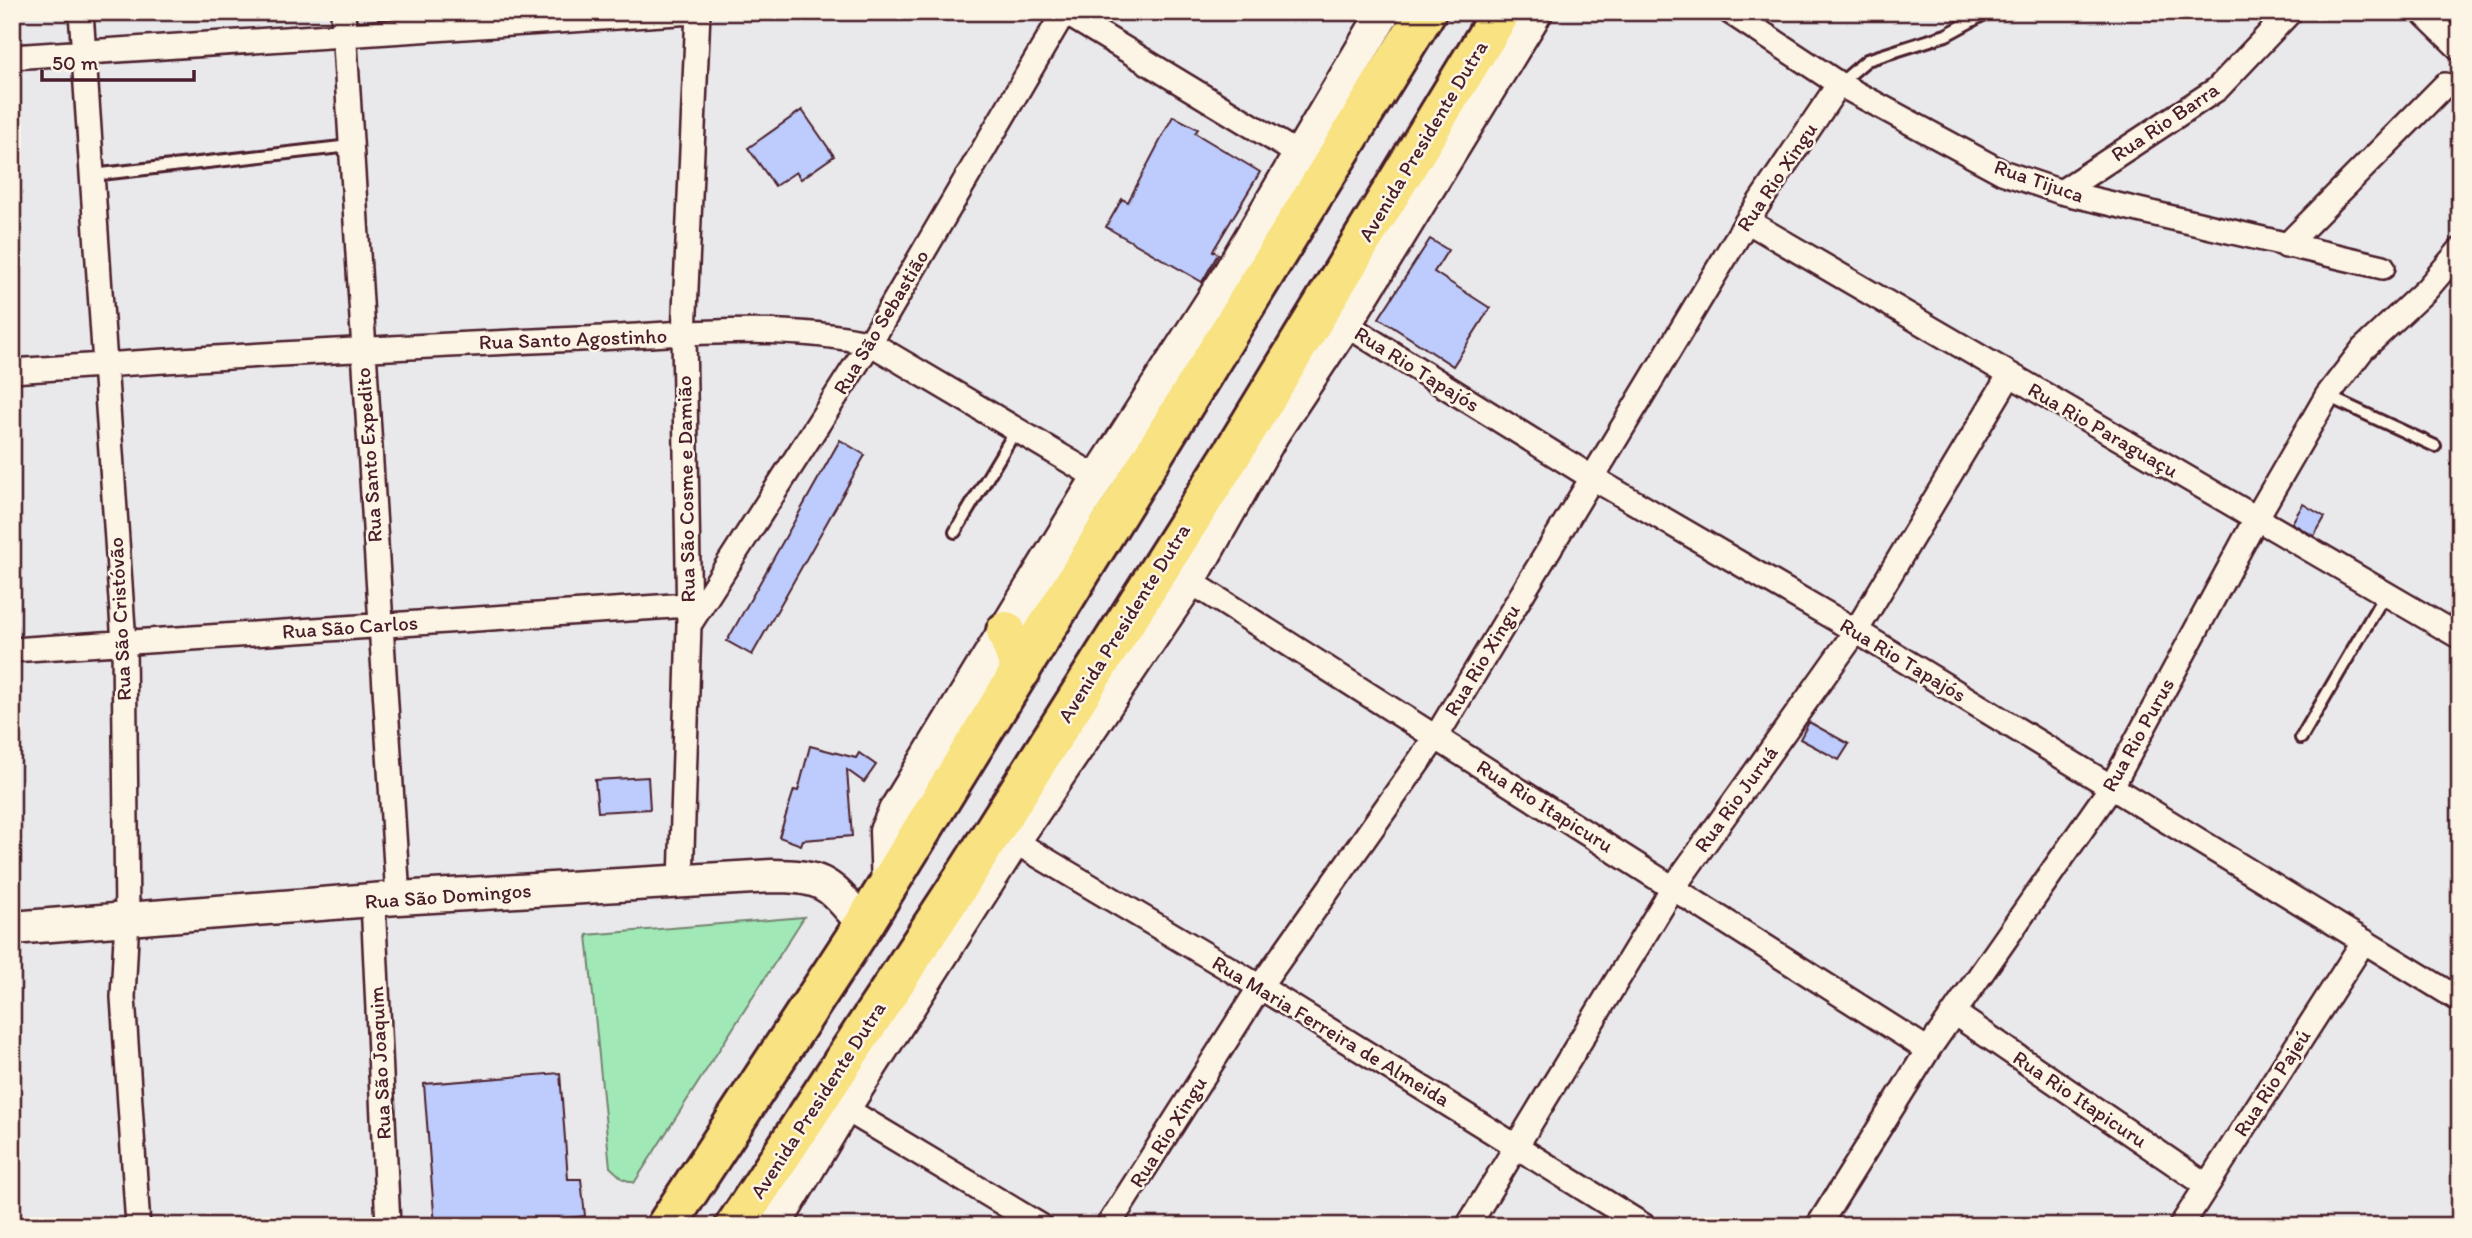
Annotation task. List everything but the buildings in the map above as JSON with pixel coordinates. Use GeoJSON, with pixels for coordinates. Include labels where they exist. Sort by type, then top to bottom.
{"type":"FeatureCollection","features":[{"type":"Feature","properties":{"kind":"highway"},"geometry":{"type":"LineString","coordinates":[[666,1226],[888,887],[1426,12]]}},
{"type":"Feature","properties":{"kind":"highway","name":"Avenida Presidente Dutra"},"geometry":{"type":"LineString","coordinates":[[735,1226],[796,1160],[963,879],[1176,572],[1232,454],[1501,12]]}},
{"type":"Feature","properties":{"kind":"highway"},"geometry":{"type":"LineString","coordinates":[[1232,454],[1273,433]]}},
{"type":"Feature","properties":{"kind":"highway"},"geometry":{"type":"LineString","coordinates":[[1006,631],[1021,671]]}},
{"type":"Feature","properties":{"kind":"highway"},"geometry":{"type":"LineString","coordinates":[[915,998],[963,879]]}},
{"type":"Feature","properties":{"kind":"street","name":"Rua São Cristóvão"},"geometry":{"type":"LineString","coordinates":[[81,12],[90,175],[124,643],[127,917],[123,997],[138,1226]]}},
{"type":"Feature","properties":{"kind":"street"},"geometry":{"type":"LineString","coordinates":[[12,57],[343,23],[695,12]]}},
{"type":"Feature","properties":{"kind":"street","name":"Rua São Cosme e Damião"},"geometry":{"type":"LineString","coordinates":[[681,882],[688,615],[684,335],[695,12]]}},
{"type":"Feature","properties":{"kind":"street"},"geometry":{"type":"LineString","coordinates":[[1064,12],[1300,155]]}},
{"type":"Feature","properties":{"kind":"street","name":"Rua São Sebastião"},"geometry":{"type":"LineString","coordinates":[[688,615],[870,343],[1064,12]]}},
{"type":"Feature","properties":{"kind":"street"},"geometry":{"type":"LineString","coordinates":[[888,887],[886,831],[1098,478],[1224,281],[1384,12]]}},
{"type":"Feature","properties":{"kind":"street","name":"Avenida Presidente Dutra"},"geometry":{"type":"LineString","coordinates":[[774,1226],[796,1160],[844,1108],[915,998],[1014,842],[1176,572],[1345,324],[1536,12]]}},
{"type":"Feature","properties":{"kind":"street","name":"Rua Tijuca"},"geometry":{"type":"LineString","coordinates":[[1730,12],[1839,84],[2002,172],[2061,192],[2383,267]]}},
{"type":"Feature","properties":{"kind":"street","name":"Rua Rio Barra"},"geometry":{"type":"LineString","coordinates":[[2061,192],[2217,89],[2290,12]]}},
{"type":"Feature","properties":{"kind":"street"},"geometry":{"type":"LineString","coordinates":[[2422,12],[2460,49]]}},
{"type":"Feature","properties":{"kind":"street","name":"Rua Santo Expedito"},"geometry":{"type":"LineString","coordinates":[[343,23],[381,625],[385,899]]}},
{"type":"Feature","properties":{"kind":"street","name":"Rua Rio Xingu"},"geometry":{"type":"LineString","coordinates":[[1108,1226],[1260,987],[1436,737],[1747,221],[1839,84]]}},
{"type":"Feature","properties":{"kind":"street"},"geometry":{"type":"LineString","coordinates":[[2286,246],[2445,85]]}},
{"type":"Feature","properties":{"kind":"street","name":"Rua Rio Paraguaçu"},"geometry":{"type":"LineString","coordinates":[[1747,221],[2460,637]]}},
{"type":"Feature","properties":{"kind":"street","name":"Rua Rio Purus"},"geometry":{"type":"LineString","coordinates":[[1818,1226],[1928,1049],[2112,786],[2257,517],[2327,396],[2363,349],[2427,289],[2460,250]]}},
{"type":"Feature","properties":{"kind":"street","name":"Rua Rio Tapajós"},"geometry":{"type":"LineString","coordinates":[[1345,324],[1591,477],[1856,631],[2460,1000]]}},
{"type":"Feature","properties":{"kind":"street","name":"Rua Santo Agostinho"},"geometry":{"type":"LineString","coordinates":[[12,371],[362,348],[684,335],[798,332],[835,335],[870,343],[1098,478]]}},
{"type":"Feature","properties":{"kind":"street","name":"Rua Rio Juruá"},"geometry":{"type":"LineString","coordinates":[[1468,1226],[1519,1146],[1673,888],[1856,631],[2009,376]]}},
{"type":"Feature","properties":{"kind":"street","name":"Rua Rio Itapicuru"},"geometry":{"type":"LineString","coordinates":[[1176,572],[1928,1049]]}},
{"type":"Feature","properties":{"kind":"street","name":"Rua São Carlos"},"geometry":{"type":"LineString","coordinates":[[12,650],[381,625],[688,615]]}},
{"type":"Feature","properties":{"kind":"street","name":"Rua Maria Ferreira de Almeida"},"geometry":{"type":"LineString","coordinates":[[1014,842],[1260,987],[1644,1226]]}},
{"type":"Feature","properties":{"kind":"street","name":"Rua São Domingos"},"geometry":{"type":"LineString","coordinates":[[12,928],[385,899],[772,876],[812,880],[836,890],[864,925]]}},
{"type":"Feature","properties":{"kind":"street","name":"Rua São Joaquim"},"geometry":{"type":"LineString","coordinates":[[385,899],[388,1226]]}},
{"type":"Feature","properties":{"kind":"street","name":"Rua Rio Pajeú"},"geometry":{"type":"LineString","coordinates":[[2181,1226],[2364,941]]}},
{"type":"Feature","properties":{"kind":"street","name":"Rua Rio Itapicuru"},"geometry":{"type":"LineString","coordinates":[[1954,1013],[2206,1185]]}},
{"type":"Feature","properties":{"kind":"street"},"geometry":{"type":"LineString","coordinates":[[844,1108],[1041,1226]]}},
{"type":"Feature","properties":{"kind":"lane"},"geometry":{"type":"LineString","coordinates":[[1839,84],[1867,60],[1946,35],[1988,12]]}},
{"type":"Feature","properties":{"kind":"lane"},"geometry":{"type":"LineString","coordinates":[[90,175],[350,145]]}},
{"type":"Feature","properties":{"kind":"lane"},"geometry":{"type":"LineString","coordinates":[[2327,396],[2435,446]]}},
{"type":"Feature","properties":{"kind":"lane"},"geometry":{"type":"LineString","coordinates":[[955,532],[1016,430]]}},
{"type":"Feature","properties":{"kind":"lane"},"geometry":{"type":"LineString","coordinates":[[2301,738],[2385,594]]}},
{"type":"Feature","properties":{"kind":"green space"},"geometry":{"type":"Polygon","coordinates":[[[804,917],[634,1183],[623,1179],[610,1167],[587,935],[804,917]]]}}]}
